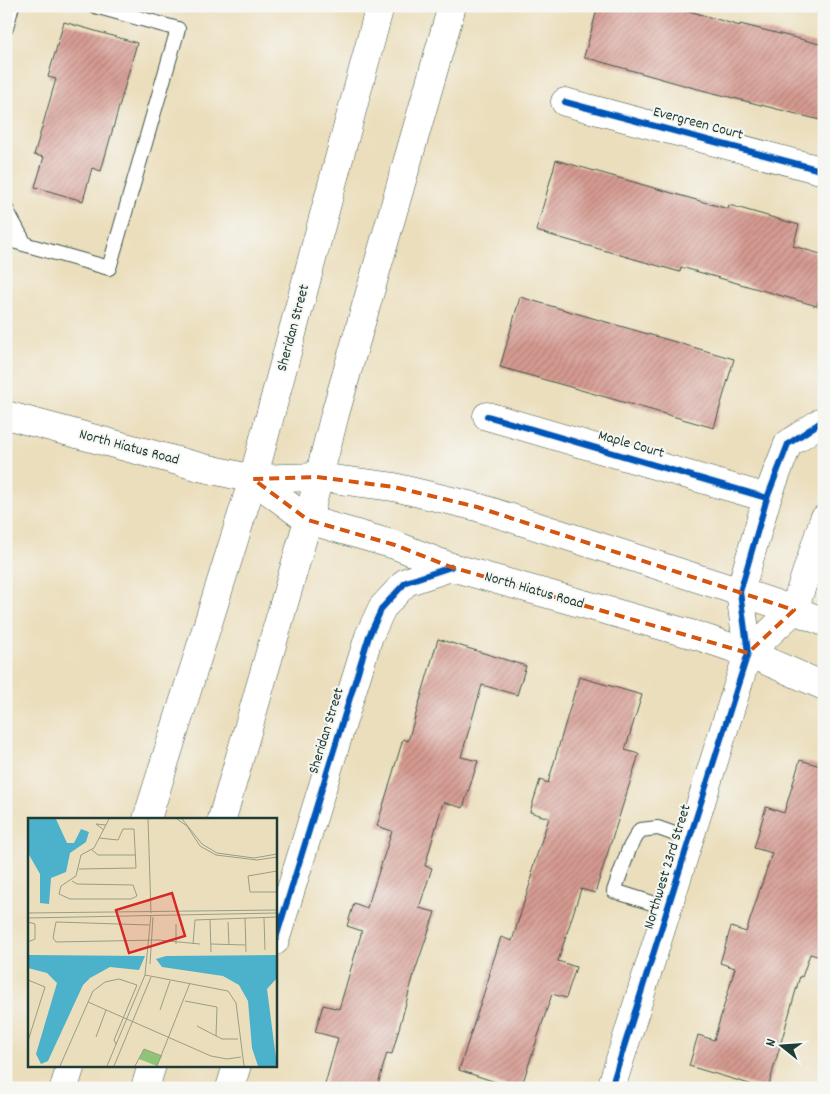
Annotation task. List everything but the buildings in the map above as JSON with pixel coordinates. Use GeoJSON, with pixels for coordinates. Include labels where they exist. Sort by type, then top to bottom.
{"type":"FeatureCollection","features":[{"type":"Feature","properties":{"kind":"main road","name":"Sheridan Street"},"geometry":{"type":"LineString","coordinates":[[148,818],[253,479],[380,6]]}},
{"type":"Feature","properties":{"kind":"main road"},"geometry":{"type":"LineString","coordinates":[[222,818],[452,6]]}},
{"type":"Feature","properties":{"kind":"main road","name":"Evergreen Court"},"geometry":{"type":"LineString","coordinates":[[565,102],[824,171]]}},
{"type":"Feature","properties":{"kind":"main road","name":"North Hiatus Road"},"geometry":{"type":"LineString","coordinates":[[6,415],[200,467],[253,479],[318,477],[390,486],[477,507],[740,592],[824,622]]}},
{"type":"Feature","properties":{"kind":"main road","name":"Maple Court"},"geometry":{"type":"LineString","coordinates":[[487,416],[767,498]]}},
{"type":"Feature","properties":{"kind":"main road"},"geometry":{"type":"LineString","coordinates":[[748,653],[740,592],[767,498],[788,444],[824,420]]}},
{"type":"Feature","properties":{"kind":"main road","name":"North Hiatus Road"},"geometry":{"type":"LineString","coordinates":[[253,479],[308,520],[395,545],[451,567],[698,636],[748,653],[824,686]]}},
{"type":"Feature","properties":{"kind":"main road"},"geometry":{"type":"LineString","coordinates":[[748,653],[794,610],[824,519]]}},
{"type":"Feature","properties":{"kind":"main road","name":"Sheridan Street"},"geometry":{"type":"LineString","coordinates":[[276,938],[369,636],[382,608],[406,582],[451,567]]}},
{"type":"Feature","properties":{"kind":"main road","name":"Northwest 23rd Street"},"geometry":{"type":"LineString","coordinates":[[611,1088],[748,653]]}},
{"type":"Feature","properties":{"kind":"main road"},"geometry":{"type":"LineString","coordinates":[[64,1088],[71,1066]]}},
{"type":"Feature","properties":{"kind":"main road"},"geometry":{"type":"LineString","coordinates":[[145,1088],[152,1066]]}},
{"type":"Feature","properties":{"kind":"main road"},"geometry":{"type":"LineString","coordinates":[[230,1088],[237,1066]]}},
{"type":"Feature","properties":{"kind":"lane"},"geometry":{"type":"LineString","coordinates":[[6,28],[12,6]]}},
{"type":"Feature","properties":{"kind":"lane"},"geometry":{"type":"LineString","coordinates":[[6,239],[109,268],[178,29],[95,6]]}},
{"type":"Feature","properties":{"kind":"lane"},"geometry":{"type":"LineString","coordinates":[[6,209],[25,244]]}},
{"type":"Feature","properties":{"kind":"lane"},"geometry":{"type":"LineString","coordinates":[[668,908],[614,890],[629,849],[640,830],[658,828],[690,839]]}},
{"type":"Feature","properties":{"kind":"highlighted area"},"geometry":{"type":"Polygon","coordinates":[[[317,477],[394,487],[477,507],[794,610],[748,653],[451,567],[395,545],[308,520],[253,479],[317,477]]]}},
{"type":"Feature","properties":{"kind":"cycle path"},"geometry":{"type":"LineString","coordinates":[[565,102],[824,171]]}},
{"type":"Feature","properties":{"kind":"cycle path"},"geometry":{"type":"LineString","coordinates":[[487,416],[767,498]]}},
{"type":"Feature","properties":{"kind":"cycle path"},"geometry":{"type":"LineString","coordinates":[[611,1088],[748,653],[740,592],[767,498],[788,444],[824,420]]}},
{"type":"Feature","properties":{"kind":"cycle path"},"geometry":{"type":"LineString","coordinates":[[276,938],[369,636],[382,608],[406,582],[451,567]]}}]}
